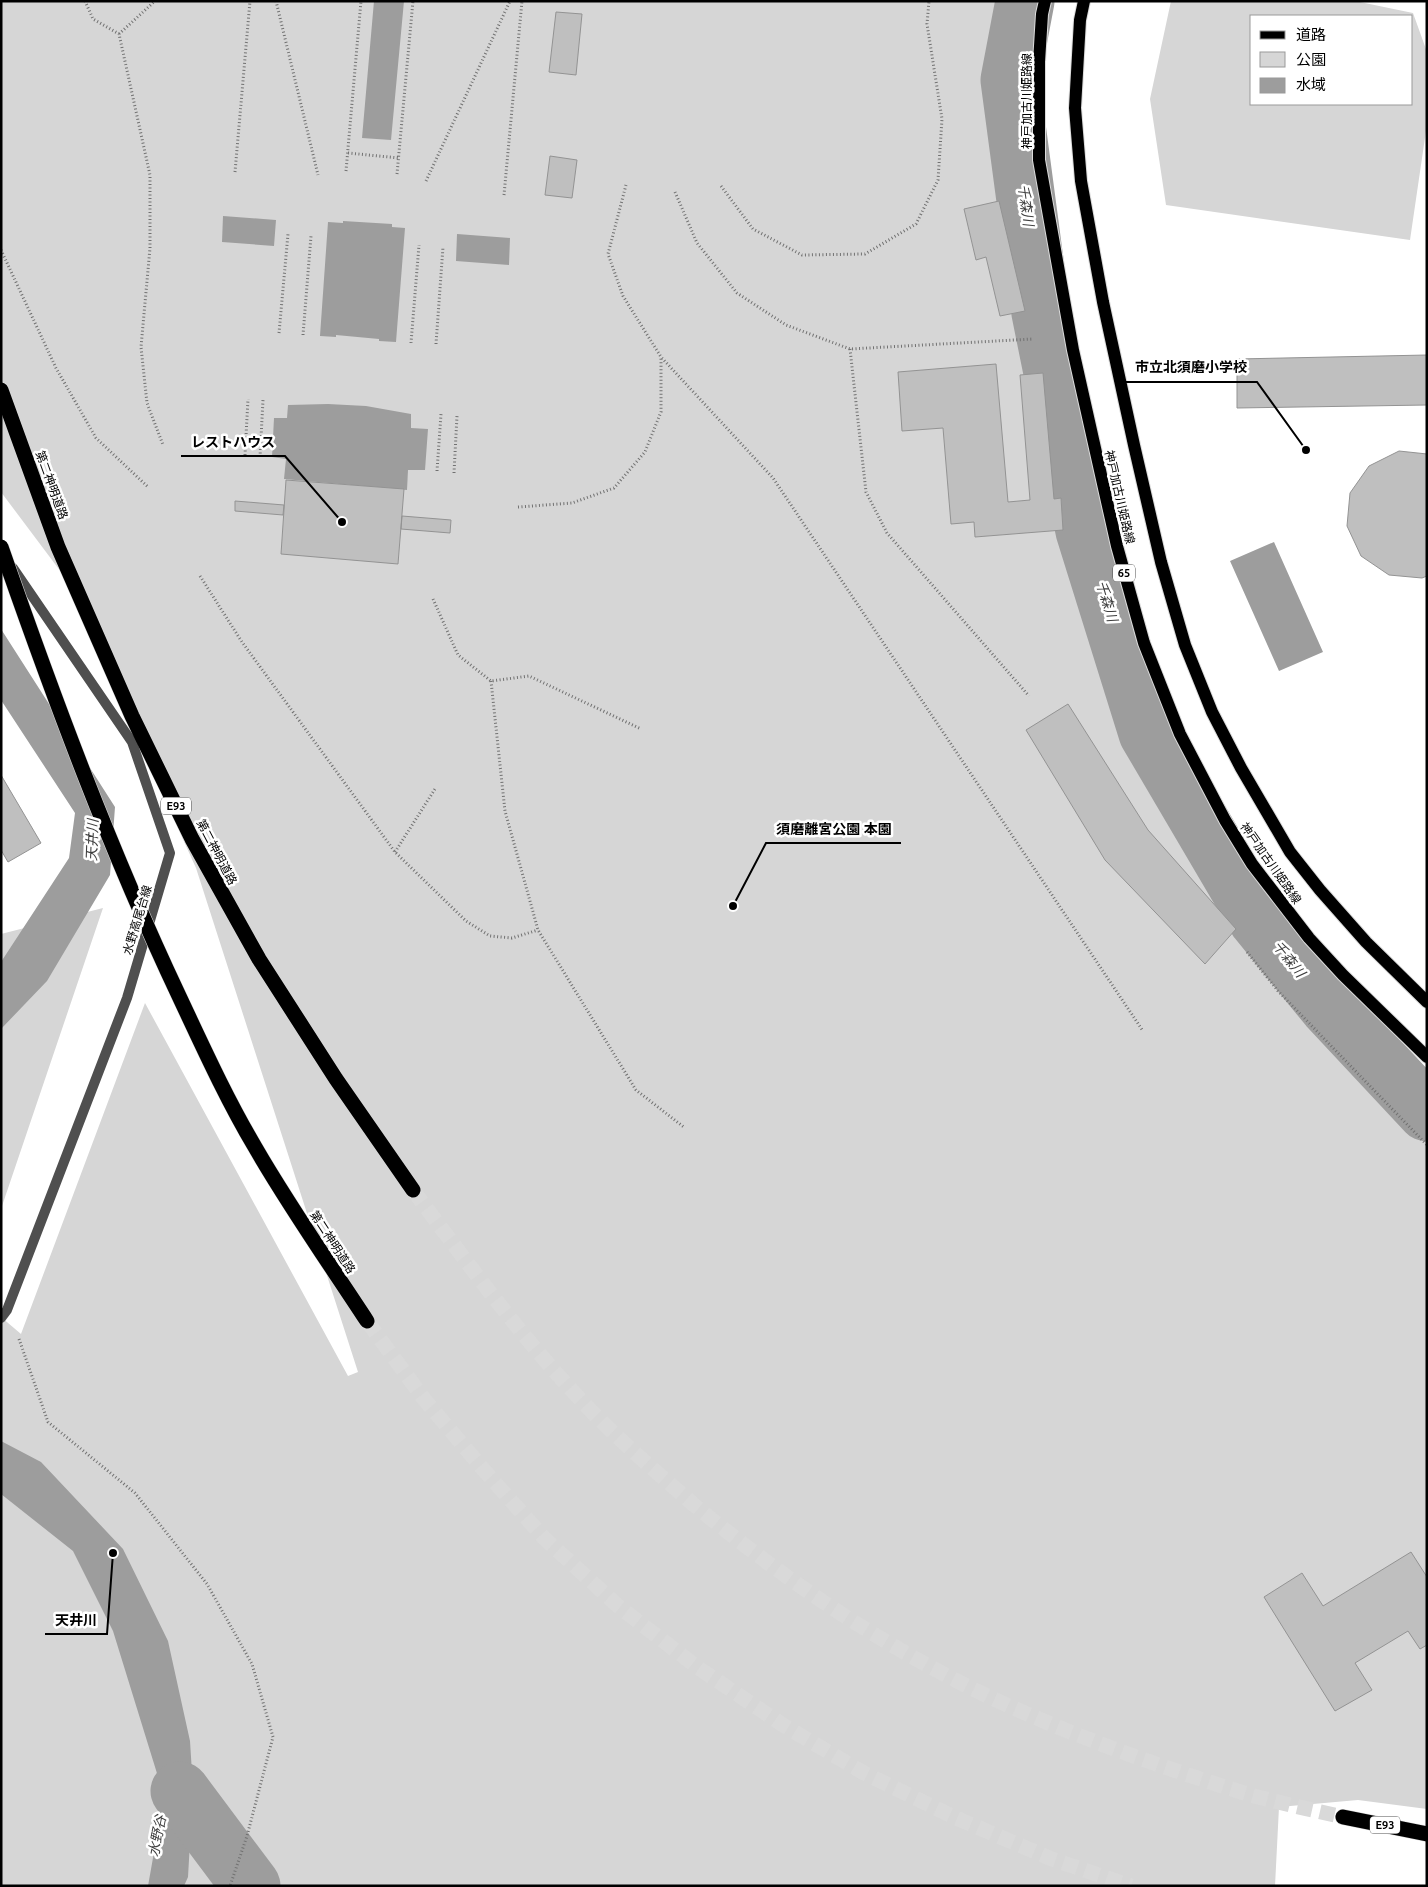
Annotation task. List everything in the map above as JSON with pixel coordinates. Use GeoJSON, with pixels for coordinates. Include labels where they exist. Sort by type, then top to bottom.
{"type":"FeatureCollection","features":[{"type":"Feature","properties":{"kind":"highway","name":"第二神明道路"},"geometry":{"type":"LineString","coordinates":[[1,390],[58,546],[132,716],[192,839],[259,959],[331,1071],[413,1190]]}},
{"type":"Feature","properties":{"kind":"highway","name":"第二神明道路"},"geometry":{"type":"LineString","coordinates":[[1,547],[54,696],[158,952],[254,1146],[366,1321]]}},
{"type":"Feature","properties":{"kind":"highway","name":"E93"},"geometry":{"type":"LineString","coordinates":[[1342,1816],[1427,1834]]}},
{"type":"Feature","properties":{"kind":"main road","name":"神戸加古川姫路線"},"geometry":{"type":"LineString","coordinates":[[1045,1],[1042,14],[1039,62],[1039,160],[1075,360],[1117,546],[1144,643],[1161,689],[1188,751],[1225,820],[1252,864],[1309,938],[1343,975],[1427,1057]]}},
{"type":"Feature","properties":{"kind":"main road","name":"神戸加古川姫路線"},"geometry":{"type":"LineString","coordinates":[[1084,1],[1080,20],[1075,108],[1081,181],[1103,302],[1138,463],[1161,562],[1185,645],[1216,720],[1241,768],[1290,852],[1340,912],[1427,1002]]}},
{"type":"Feature","properties":{"kind":"street","name":"水野高尾台線"},"geometry":{"type":"LineString","coordinates":[[1,551],[132,742],[170,854],[127,998],[11,1301],[1,1318]]}},
{"type":"Feature","properties":{"kind":"path"},"geometry":{"type":"LineString","coordinates":[[85,1],[93,19],[119,34],[150,175],[150,248],[141,347],[147,403],[163,445]]}},
{"type":"Feature","properties":{"kind":"path"},"geometry":{"type":"LineString","coordinates":[[119,34],[155,1]]}},
{"type":"Feature","properties":{"kind":"path"},"geometry":{"type":"LineString","coordinates":[[235,172],[250,1]]}},
{"type":"Feature","properties":{"kind":"path"},"geometry":{"type":"LineString","coordinates":[[276,1],[318,174]]}},
{"type":"Feature","properties":{"kind":"path"},"geometry":{"type":"LineString","coordinates":[[346,171],[361,1]]}},
{"type":"Feature","properties":{"kind":"path"},"geometry":{"type":"LineString","coordinates":[[397,174],[413,1]]}},
{"type":"Feature","properties":{"kind":"path"},"geometry":{"type":"LineString","coordinates":[[426,181],[510,1]]}},
{"type":"Feature","properties":{"kind":"path"},"geometry":{"type":"LineString","coordinates":[[504,195],[522,1]]}},
{"type":"Feature","properties":{"kind":"path"},"geometry":{"type":"LineString","coordinates":[[721,186],[753,229],[802,255],[865,254],[916,224],[938,180],[942,119],[927,24],[929,1]]}},
{"type":"Feature","properties":{"kind":"path"},"geometry":{"type":"LineString","coordinates":[[348,153],[399,158]]}},
{"type":"Feature","properties":{"kind":"path"},"geometry":{"type":"LineString","coordinates":[[626,185],[608,254],[623,296],[661,357],[773,478],[1143,1031]]}},
{"type":"Feature","properties":{"kind":"path"},"geometry":{"type":"LineString","coordinates":[[675,192],[697,243],[737,293],[786,325],[850,349],[1033,339]]}},
{"type":"Feature","properties":{"kind":"path"},"geometry":{"type":"LineString","coordinates":[[280,333],[288,234]]}},
{"type":"Feature","properties":{"kind":"path"},"geometry":{"type":"LineString","coordinates":[[304,334],[311,236]]}},
{"type":"Feature","properties":{"kind":"path"},"geometry":{"type":"LineString","coordinates":[[411,343],[419,246]]}},
{"type":"Feature","properties":{"kind":"path"},"geometry":{"type":"LineString","coordinates":[[436,344],[444,247]]}},
{"type":"Feature","properties":{"kind":"path"},"geometry":{"type":"LineString","coordinates":[[1,250],[56,368],[96,438],[148,487]]}},
{"type":"Feature","properties":{"kind":"path"},"geometry":{"type":"LineString","coordinates":[[850,349],[866,492],[887,533],[1028,696]]}},
{"type":"Feature","properties":{"kind":"path"},"geometry":{"type":"LineString","coordinates":[[518,507],[572,503],[614,488],[645,452],[661,412],[661,357]]}},
{"type":"Feature","properties":{"kind":"path"},"geometry":{"type":"LineString","coordinates":[[245,456],[248,399]]}},
{"type":"Feature","properties":{"kind":"path"},"geometry":{"type":"LineString","coordinates":[[260,456],[263,400]]}},
{"type":"Feature","properties":{"kind":"path"},"geometry":{"type":"LineString","coordinates":[[437,471],[441,414]]}},
{"type":"Feature","properties":{"kind":"path"},"geometry":{"type":"LineString","coordinates":[[454,473],[458,416]]}},
{"type":"Feature","properties":{"kind":"path"},"geometry":{"type":"LineString","coordinates":[[200,576],[242,642],[395,852],[466,921],[490,936],[512,938],[538,930]]}},
{"type":"Feature","properties":{"kind":"path"},"geometry":{"type":"LineString","coordinates":[[433,599],[458,655],[491,681],[505,811],[538,930],[636,1090],[685,1128]]}},
{"type":"Feature","properties":{"kind":"path"},"geometry":{"type":"LineString","coordinates":[[491,681],[529,676],[641,729]]}},
{"type":"Feature","properties":{"kind":"path"},"geometry":{"type":"LineString","coordinates":[[395,852],[435,789]]}},
{"type":"Feature","properties":{"kind":"path"},"geometry":{"type":"LineString","coordinates":[[1247,952],[1278,991],[1427,1145]]}},
{"type":"Feature","properties":{"kind":"path"},"geometry":{"type":"LineString","coordinates":[[19,1340],[48,1422],[135,1493],[207,1584],[252,1664],[273,1736],[247,1836],[230,1886]]}},
{"type":"Feature","properties":{"kind":"green space"},"geometry":{"type":"Polygon","coordinates":[[[1,1],[1027,1],[1019,82],[1020,188],[1097,532],[1157,734],[1279,944],[1427,1105],[1427,1809],[1358,1800],[1279,1807],[1275,1886],[1,1886],[1,1317],[21,1334],[145,1003],[348,1376],[358,1372],[196,868],[64,576],[1,492],[1,1]]]}},
{"type":"Feature","properties":{"kind":"green space"},"geometry":{"type":"Polygon","coordinates":[[[1171,1],[1355,1],[1413,13],[1427,52],[1427,124],[1410,240],[1166,205],[1150,99],[1171,1]]]}},
{"type":"Feature","properties":{"kind":"green space"},"geometry":{"type":"Polygon","coordinates":[[[103,908],[1,1209],[1,934],[103,908]]]}},
{"type":"Feature","properties":{"kind":"water"},"geometry":{"type":"Polygon","coordinates":[[[374,1],[404,1],[391,140],[362,138],[374,1]]]}},
{"type":"Feature","properties":{"kind":"water"},"geometry":{"type":"Polygon","coordinates":[[[223,216],[276,220],[274,246],[222,242],[223,216]]]}},
{"type":"Feature","properties":{"kind":"water"},"geometry":{"type":"Polygon","coordinates":[[[343,221],[392,224],[392,227],[405,228],[396,342],[336,335],[336,337],[320,336],[328,222],[343,223],[343,221]]]}},
{"type":"Feature","properties":{"kind":"water"},"geometry":{"type":"Polygon","coordinates":[[[457,234],[510,238],[509,265],[456,261],[457,234]]]}},
{"type":"Feature","properties":{"kind":"water"},"geometry":{"type":"Polygon","coordinates":[[[328,404],[366,406],[411,414],[411,428],[428,429],[425,470],[408,470],[407,490],[284,479],[286,459],[272,457],[274,418],[287,418],[288,405],[328,404]]]}},
{"type":"Feature","properties":{"kind":"water"},"geometry":{"type":"Polygon","coordinates":[[[1274,542],[1323,652],[1279,671],[1230,561],[1274,542]]]}},
{"type":"Feature","properties":{"kind":"water"},"geometry":{"type":"Polygon","coordinates":[[[1,629],[115,807],[110,875],[47,981],[1,1029],[1,962],[69,858],[75,813],[1,700],[1,629]]]}},
{"type":"Feature","properties":{"kind":"water","name":"水野谷"},"geometry":{"type":"Polygon","coordinates":[[[1,1441],[41,1462],[123,1549],[168,1641],[190,1741],[193,1789],[188,1877],[184,1886],[148,1886],[164,1796],[113,1631],[73,1551],[1,1494],[1,1441]]]}},
{"type":"Feature","properties":{"kind":"building"},"geometry":{"type":"Polygon","coordinates":[[[556,12],[582,14],[576,75],[549,72],[556,12]]]}},
{"type":"Feature","properties":{"kind":"building"},"geometry":{"type":"Polygon","coordinates":[[[550,156],[577,160],[572,198],[545,195],[550,156]]]}},
{"type":"Feature","properties":{"kind":"building"},"geometry":{"type":"Polygon","coordinates":[[[999,201],[1025,311],[1000,316],[986,257],[976,260],[964,209],[999,201]]]}},
{"type":"Feature","properties":{"kind":"building"},"geometry":{"type":"Polygon","coordinates":[[[1427,355],[1427,405],[1237,408],[1237,359],[1427,355]]]}},
{"type":"Feature","properties":{"kind":"building"},"geometry":{"type":"Polygon","coordinates":[[[996,364],[1008,502],[1030,500],[1020,375],[1043,373],[1054,499],[1061,498],[1063,530],[975,537],[974,522],[951,524],[943,428],[902,431],[898,372],[996,364]]]}},
{"type":"Feature","properties":{"kind":"building"},"geometry":{"type":"Polygon","coordinates":[[[1399,451],[1427,454],[1427,576],[1422,578],[1389,575],[1361,556],[1347,526],[1350,493],[1369,466],[1399,451]]]}},
{"type":"Feature","properties":{"kind":"building"},"geometry":{"type":"Polygon","coordinates":[[[286,480],[404,489],[398,564],[281,554],[286,480]]]}},
{"type":"Feature","properties":{"kind":"building"},"geometry":{"type":"Polygon","coordinates":[[[235,501],[284,505],[283,515],[235,511],[235,501]]]}},
{"type":"Feature","properties":{"kind":"building"},"geometry":{"type":"Polygon","coordinates":[[[402,516],[451,520],[450,533],[401,529],[402,516]]]}},
{"type":"Feature","properties":{"kind":"building"},"geometry":{"type":"Polygon","coordinates":[[[1068,704],[1148,830],[1236,929],[1205,964],[1105,860],[1026,730],[1068,704]]]}},
{"type":"Feature","properties":{"kind":"building"},"geometry":{"type":"Polygon","coordinates":[[[1,775],[41,843],[8,862],[1,850],[1,775]]]}},
{"type":"Feature","properties":{"kind":"building"},"geometry":{"type":"Polygon","coordinates":[[[1411,1552],[1427,1577],[1427,1645],[1420,1649],[1408,1631],[1355,1663],[1372,1690],[1335,1711],[1264,1597],[1302,1573],[1323,1606],[1411,1552]]]}},
{"type":"Feature","properties":{"kind":"waterway","name":"千森川"},"geometry":{"type":"LineString","coordinates":[[1025,1],[1010,80],[1041,313],[1085,531],[1148,733],[1258,920],[1328,1006],[1427,1112]]}},
{"type":"Feature","properties":{"kind":"waterway","name":"天井川"},"geometry":{"type":"LineString","coordinates":[[180,1791],[251,1886]]}},
{"type":"Feature","properties":{"kind":"tunnel"},"geometry":{"type":"LineString","coordinates":[[413,1190],[535,1348],[606,1426],[726,1531],[830,1606],[939,1672],[1042,1720],[1141,1759],[1241,1792],[1343,1817]]}},
{"type":"Feature","properties":{"kind":"tunnel"},"geometry":{"type":"LineString","coordinates":[[367,1321],[424,1399],[544,1538],[618,1606],[697,1667],[783,1725],[864,1773],[956,1818],[1052,1859],[1131,1886]]}},
{"type":"Feature","properties":{"kind":"place","name":"市立北須磨小学校"},"geometry":{"type":"Point","coordinates":[1306,450]}},
{"type":"Feature","properties":{"kind":"place","name":"レストハウス"},"geometry":{"type":"Point","coordinates":[342,522]}},
{"type":"Feature","properties":{"kind":"place","name":"須磨離宮公園 本園"},"geometry":{"type":"Point","coordinates":[733,906]}},
{"type":"Feature","properties":{"kind":"place","name":"天井川"},"geometry":{"type":"Point","coordinates":[113,1553]}}]}
